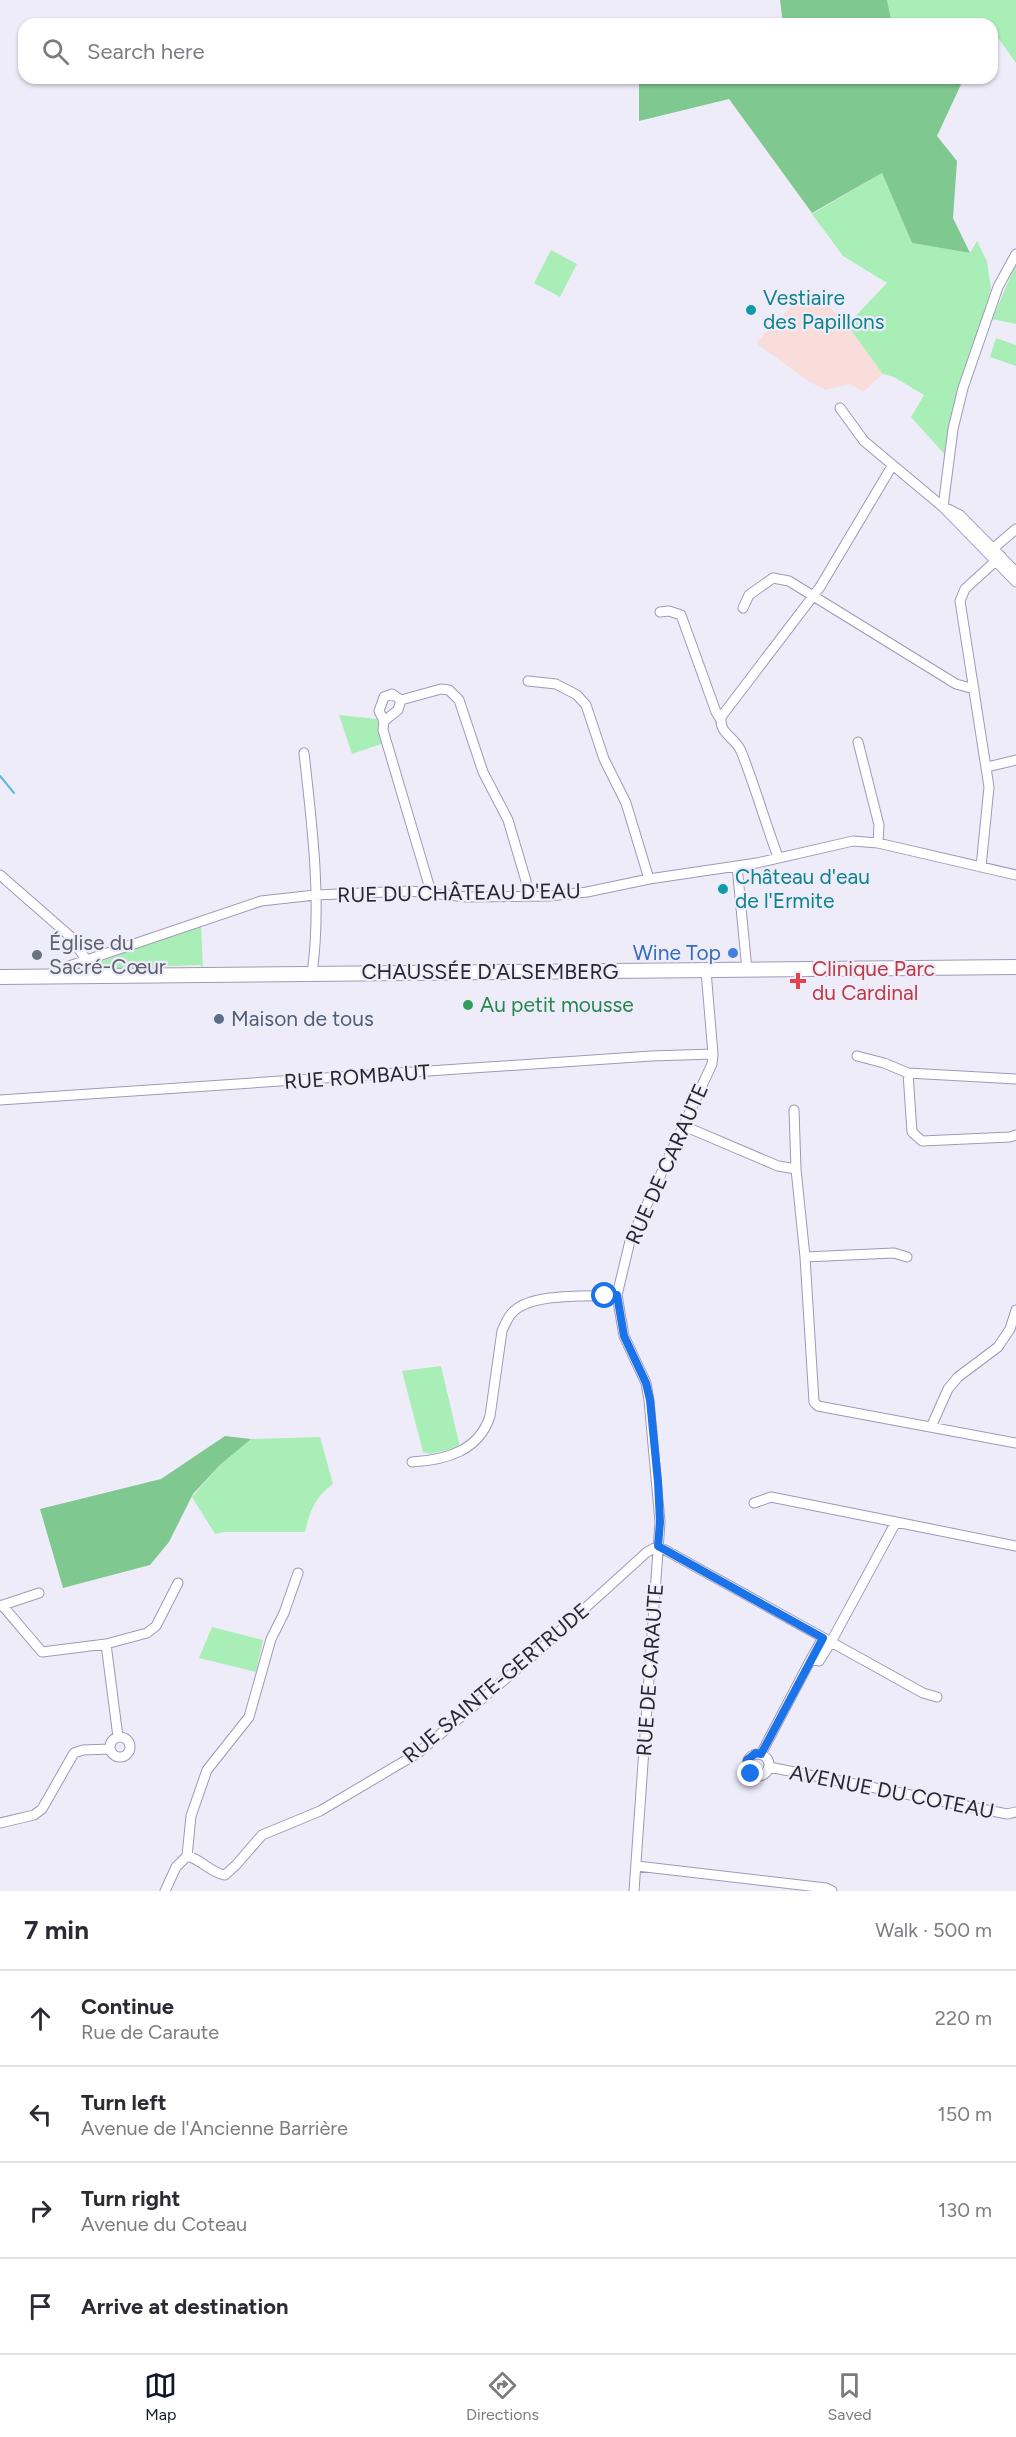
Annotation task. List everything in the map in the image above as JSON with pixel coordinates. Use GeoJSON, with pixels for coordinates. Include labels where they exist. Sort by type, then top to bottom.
{"type":"FeatureCollection","features":[{"type":"Feature","properties":{"kind":"main road","name":"CHAUSSÉE D'ALSEMBERG"},"geometry":{"type":"LineString","coordinates":[[0,977],[1016,967]]}},
{"type":"Feature","properties":{"kind":"street"},"geometry":{"type":"LineString","coordinates":[[943,507],[953,429],[963,388],[998,287],[1016,254]]}},
{"type":"Feature","properties":{"kind":"street"},"geometry":{"type":"LineString","coordinates":[[840,408],[864,441],[1016,572]]}},
{"type":"Feature","properties":{"kind":"street"},"geometry":{"type":"LineString","coordinates":[[778,857],[740,750],[723,732],[722,716],[813,597],[892,466]]}},
{"type":"Feature","properties":{"kind":"street"},"geometry":{"type":"LineString","coordinates":[[990,551],[1016,529]]}},
{"type":"Feature","properties":{"kind":"street"},"geometry":{"type":"LineString","coordinates":[[998,558],[1016,582]]}},
{"type":"Feature","properties":{"kind":"street"},"geometry":{"type":"LineString","coordinates":[[981,867],[989,787],[960,601],[965,589],[998,558]]}},
{"type":"Feature","properties":{"kind":"street"},"geometry":{"type":"LineString","coordinates":[[743,608],[749,595],[773,578],[789,581],[956,684],[974,689]]}},
{"type":"Feature","properties":{"kind":"street"},"geometry":{"type":"LineString","coordinates":[[660,612],[669,611],[681,615],[716,712],[722,716]]}},
{"type":"Feature","properties":{"kind":"street"},"geometry":{"type":"LineString","coordinates":[[528,681],[556,684],[577,695],[586,705],[604,759],[626,803],[650,879]]}},
{"type":"Feature","properties":{"kind":"street"},"geometry":{"type":"LineString","coordinates":[[431,892],[383,730],[384,721],[379,711],[384,698],[392,694],[401,700],[441,689],[449,690],[459,700],[483,772],[508,820],[526,880],[527,896]]}},
{"type":"Feature","properties":{"kind":"street"},"geometry":{"type":"LineString","coordinates":[[384,721],[398,710],[401,700]]}},
{"type":"Feature","properties":{"kind":"street"},"geometry":{"type":"LineString","coordinates":[[858,742],[879,825],[878,843]]}},
{"type":"Feature","properties":{"kind":"street"},"geometry":{"type":"LineString","coordinates":[[304,753],[315,895],[312,974]]}},
{"type":"Feature","properties":{"kind":"street"},"geometry":{"type":"LineString","coordinates":[[987,766],[1016,760]]}},
{"type":"Feature","properties":{"kind":"street","name":"RUE DU CHÂTEAU D'EAU"},"geometry":{"type":"LineString","coordinates":[[52,977],[63,968],[239,907],[271,899],[391,891],[431,892],[467,897],[549,896],[587,892],[650,879],[737,866],[853,841],[878,843],[1016,875]]}},
{"type":"Feature","properties":{"kind":"street"},"geometry":{"type":"LineString","coordinates":[[737,866],[747,970]]}},
{"type":"Feature","properties":{"kind":"street"},"geometry":{"type":"LineString","coordinates":[[0,875],[71,937],[87,961]]}},
{"type":"Feature","properties":{"kind":"street","name":"RUE DE CARAUTE"},"geometry":{"type":"LineString","coordinates":[[634,1891],[660,1522],[650,1400],[646,1383],[624,1336],[617,1295],[630,1241],[712,1064],[706,970]]}},
{"type":"Feature","properties":{"kind":"street","name":"RUE ROMBAUT"},"geometry":{"type":"LineString","coordinates":[[0,1100],[651,1056],[713,1054]]}},
{"type":"Feature","properties":{"kind":"street"},"geometry":{"type":"LineString","coordinates":[[857,1056],[884,1063],[908,1073],[1016,1079]]}},
{"type":"Feature","properties":{"kind":"street"},"geometry":{"type":"LineString","coordinates":[[908,1073],[912,1132],[922,1141],[999,1138],[1016,1135]]}},
{"type":"Feature","properties":{"kind":"street"},"geometry":{"type":"LineString","coordinates":[[795,1110],[796,1169],[805,1257],[812,1397],[818,1406],[1016,1443]]}},
{"type":"Feature","properties":{"kind":"street"},"geometry":{"type":"LineString","coordinates":[[684,1126],[778,1166],[796,1169]]}},
{"type":"Feature","properties":{"kind":"street"},"geometry":{"type":"LineString","coordinates":[[805,1257],[894,1253],[907,1257]]}},
{"type":"Feature","properties":{"kind":"street"},"geometry":{"type":"LineString","coordinates":[[412,1462],[454,1454],[479,1440],[490,1416],[502,1331],[515,1310],[541,1299],[617,1295]]}},
{"type":"Feature","properties":{"kind":"street"},"geometry":{"type":"LineString","coordinates":[[931,1427],[948,1389],[958,1377],[998,1347],[1010,1329],[1016,1310]]}},
{"type":"Feature","properties":{"kind":"street"},"geometry":{"type":"LineString","coordinates":[[754,1503],[771,1497],[1016,1546]]}},
{"type":"Feature","properties":{"kind":"street"},"geometry":{"type":"LineString","coordinates":[[827,1640],[896,1522]]}},
{"type":"Feature","properties":{"kind":"street"},"geometry":{"type":"LineString","coordinates":[[658,1546],[923,1693],[937,1697]]}},
{"type":"Feature","properties":{"kind":"street","name":"RUE SAINTE-GERTRUDE"},"geometry":{"type":"LineString","coordinates":[[187,1856],[199,1859],[225,1875],[262,1835],[320,1810],[418,1753],[529,1659],[647,1552],[658,1546]]}},
{"type":"Feature","properties":{"kind":"street"},"geometry":{"type":"LineString","coordinates":[[165,1891],[176,1867],[187,1856],[191,1816],[207,1770],[214,1758],[242,1728],[252,1708],[271,1639],[284,1613],[298,1573]]}},
{"type":"Feature","properties":{"kind":"street"},"geometry":{"type":"LineString","coordinates":[[39,1593],[1,1605],[42,1652],[106,1644],[147,1633],[156,1626],[178,1583]]}},
{"type":"Feature","properties":{"kind":"street","name":"AVENUE DU COTEAU"},"geometry":{"type":"LineString","coordinates":[[761,1754],[812,1659],[822,1659],[827,1640]]}},
{"type":"Feature","properties":{"kind":"street"},"geometry":{"type":"LineString","coordinates":[[106,1644],[118,1737]]}},
{"type":"Feature","properties":{"kind":"street"},"geometry":{"type":"LineString","coordinates":[[118,1737],[127,1741],[129,1750],[121,1756],[114,1755],[110,1749],[111,1742],[118,1737]]}},
{"type":"Feature","properties":{"kind":"street"},"geometry":{"type":"LineString","coordinates":[[0,1823],[34,1815],[42,1809],[74,1753],[82,1750],[110,1749]]}},
{"type":"Feature","properties":{"kind":"street","name":"AVENUE DU COTEAU"},"geometry":{"type":"LineString","coordinates":[[756,1753],[761,1754],[769,1762],[769,1767],[766,1772],[756,1776],[748,1770],[747,1760],[756,1753]]}},
{"type":"Feature","properties":{"kind":"street","name":"AVENUE DU COTEAU"},"geometry":{"type":"LineString","coordinates":[[769,1767],[1007,1814],[1016,1812]]}},
{"type":"Feature","properties":{"kind":"street"},"geometry":{"type":"LineString","coordinates":[[637,1866],[760,1879],[826,1888],[832,1891]]}},
{"type":"Feature","properties":{"kind":"street"},"geometry":{"type":"LineString","coordinates":[[759,1891],[760,1879]]}},
{"type":"Feature","properties":{"kind":"shaded area"},"geometry":{"type":"Polygon","coordinates":[[[810,287],[847,325],[883,374],[863,392],[850,384],[825,390],[808,381],[756,343],[810,287]]]}},
{"type":"Feature","properties":{"kind":"green space"},"geometry":{"type":"Polygon","coordinates":[[[780,0],[887,0],[891,18],[782,18],[780,0]]]}},
{"type":"Feature","properties":{"kind":"green space"},"geometry":{"type":"Polygon","coordinates":[[[887,0],[1016,0],[1016,63],[998,38],[998,18],[891,18],[887,0]]]}},
{"type":"Feature","properties":{"kind":"green space"},"geometry":{"type":"Polygon","coordinates":[[[639,84],[961,84],[937,136],[957,161],[953,218],[970,253],[912,243],[882,173],[812,213],[729,99],[639,121],[639,84]]]}},
{"type":"Feature","properties":{"kind":"green space"},"geometry":{"type":"Polygon","coordinates":[[[882,173],[912,243],[970,253],[977,241],[987,261],[991,289],[946,456],[911,417],[924,395],[894,377],[883,374],[847,325],[887,283],[843,256],[812,214],[882,173]]]}},
{"type":"Feature","properties":{"kind":"green space"},"geometry":{"type":"Polygon","coordinates":[[[551,250],[577,264],[560,297],[534,283],[551,250]]]}},
{"type":"Feature","properties":{"kind":"green space"},"geometry":{"type":"Polygon","coordinates":[[[1016,264],[1016,324],[992,319],[1016,264]]]}},
{"type":"Feature","properties":{"kind":"green space"},"geometry":{"type":"Polygon","coordinates":[[[996,338],[1016,345],[1016,366],[990,357],[996,338]]]}},
{"type":"Feature","properties":{"kind":"green space"},"geometry":{"type":"Polygon","coordinates":[[[339,715],[377,719],[384,743],[352,754],[339,715]]]}},
{"type":"Feature","properties":{"kind":"green space"},"geometry":{"type":"Polygon","coordinates":[[[201,924],[203,968],[200,965],[78,970],[201,924]]]}},
{"type":"Feature","properties":{"kind":"green space"},"geometry":{"type":"Polygon","coordinates":[[[441,1366],[460,1447],[430,1454],[423,1452],[402,1371],[441,1366]]]}},
{"type":"Feature","properties":{"kind":"green space"},"geometry":{"type":"Polygon","coordinates":[[[225,1436],[251,1439],[220,1465],[193,1494],[169,1542],[150,1565],[63,1588],[40,1509],[161,1479],[225,1436]]]}},
{"type":"Feature","properties":{"kind":"green space"},"geometry":{"type":"Polygon","coordinates":[[[320,1437],[333,1484],[314,1505],[305,1532],[215,1534],[192,1497],[220,1465],[251,1439],[320,1437]]]}},
{"type":"Feature","properties":{"kind":"green space"},"geometry":{"type":"Polygon","coordinates":[[[212,1627],[263,1640],[256,1672],[199,1658],[212,1627]]]}},
{"type":"Feature","properties":{"kind":"waterway"},"geometry":{"type":"LineString","coordinates":[[0,776],[14,793]]}},
{"type":"Feature","properties":{"kind":"place","name":"Vestiaire des Papillons"},"geometry":{"type":"Point","coordinates":[751,310]}},
{"type":"Feature","properties":{"kind":"place","name":"Château d'eau de l'Ermite"},"geometry":{"type":"Point","coordinates":[723,889]}},
{"type":"Feature","properties":{"kind":"place","name":"Wine Top"},"geometry":{"type":"Point","coordinates":[733,953]}},
{"type":"Feature","properties":{"kind":"place","name":"Église du Sacré-Cœur"},"geometry":{"type":"Point","coordinates":[37,955]}},
{"type":"Feature","properties":{"kind":"place","name":"Clinique Parc du Cardinal"},"geometry":{"type":"Point","coordinates":[798,981]}},
{"type":"Feature","properties":{"kind":"place","name":"Au petit mousse"},"geometry":{"type":"Point","coordinates":[468,1005]}},
{"type":"Feature","properties":{"kind":"place","name":"Maison de tous"},"geometry":{"type":"Point","coordinates":[219,1019]}},
{"type":"Feature","properties":{"kind":"route"},"geometry":{"type":"LineString","coordinates":[[605,1296],[617,1295],[624,1336],[646,1383],[650,1400],[658,1482],[660,1522],[658,1546],[823,1638],[761,1754],[751,1755],[747,1760],[746,1765],[751,1774]]}}]}
